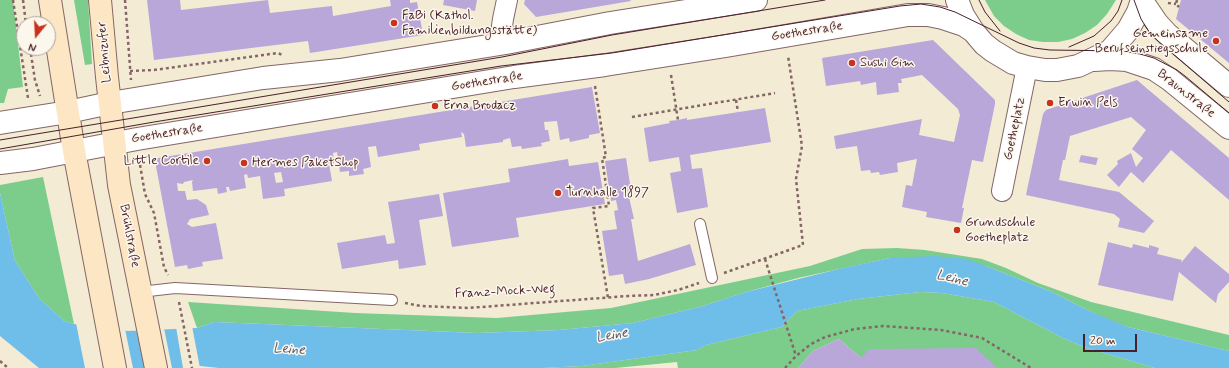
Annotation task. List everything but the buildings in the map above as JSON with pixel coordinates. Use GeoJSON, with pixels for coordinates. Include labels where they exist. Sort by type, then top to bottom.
{"type":"FeatureCollection","features":[{"type":"Feature","properties":{"kind":"main road"},"geometry":{"type":"LineString","coordinates":[[50,0],[74,151],[115,368]]}},
{"type":"Feature","properties":{"kind":"main road","name":"Leibnizufer"},"geometry":{"type":"LineString","coordinates":[[100,0],[110,103]]}},
{"type":"Feature","properties":{"kind":"main road","name":"Brühlstraße"},"geometry":{"type":"LineString","coordinates":[[110,103],[120,185],[156,368]]}},
{"type":"Feature","properties":{"kind":"street"},"geometry":{"type":"LineString","coordinates":[[506,43],[502,19],[507,0]]}},
{"type":"Feature","properties":{"kind":"street"},"geometry":{"type":"LineString","coordinates":[[3,123],[110,103],[263,78],[340,70],[756,0]]}},
{"type":"Feature","properties":{"kind":"street"},"geometry":{"type":"LineString","coordinates":[[957,0],[963,15],[973,31],[984,44],[1013,63],[1045,70],[1078,66],[1094,60],[1110,51],[1133,22],[1142,1]]}},
{"type":"Feature","properties":{"kind":"street"},"geometry":{"type":"LineString","coordinates":[[1142,1],[1157,23],[1167,34],[1229,86]]}},
{"type":"Feature","properties":{"kind":"street","name":"Goethestraße"},"geometry":{"type":"LineString","coordinates":[[7,162],[514,77],[605,65],[918,14],[928,14],[943,18],[964,25],[973,31]]}},
{"type":"Feature","properties":{"kind":"street","name":"Braunstraße"},"geometry":{"type":"LineString","coordinates":[[1094,60],[1127,60],[1154,69],[1169,79],[1229,128]]}},
{"type":"Feature","properties":{"kind":"street","name":"Goetheplatz"},"geometry":{"type":"LineString","coordinates":[[1002,191],[1028,67]]}},
{"type":"Feature","properties":{"kind":"lane"},"geometry":{"type":"LineString","coordinates":[[700,224],[712,278]]}},
{"type":"Feature","properties":{"kind":"lane"},"geometry":{"type":"LineString","coordinates":[[140,292],[175,288],[392,300]]}},
{"type":"Feature","properties":{"kind":"path"},"geometry":{"type":"LineString","coordinates":[[12,0],[28,96]]}},
{"type":"Feature","properties":{"kind":"path"},"geometry":{"type":"LineString","coordinates":[[23,0],[25,16]]}},
{"type":"Feature","properties":{"kind":"path"},"geometry":{"type":"LineString","coordinates":[[125,0],[130,71],[154,70],[278,53]]}},
{"type":"Feature","properties":{"kind":"path"},"geometry":{"type":"LineString","coordinates":[[1177,0],[1176,4],[1180,7]]}},
{"type":"Feature","properties":{"kind":"path","name":"Franz-Mock-Weg"},"geometry":{"type":"LineString","coordinates":[[392,300],[421,306],[468,308],[666,293],[803,245],[796,179],[802,146],[784,36]]}},
{"type":"Feature","properties":{"kind":"path"},"geometry":{"type":"LineString","coordinates":[[31,56],[35,80]]}},
{"type":"Feature","properties":{"kind":"path"},"geometry":{"type":"LineString","coordinates":[[671,75],[678,120]]}},
{"type":"Feature","properties":{"kind":"path"},"geometry":{"type":"LineString","coordinates":[[594,82],[606,157],[602,158],[609,206],[593,208],[608,298]]}},
{"type":"Feature","properties":{"kind":"path"},"geometry":{"type":"LineString","coordinates":[[632,117],[775,93]]}},
{"type":"Feature","properties":{"kind":"path"},"geometry":{"type":"LineString","coordinates":[[736,100],[738,112]]}},
{"type":"Feature","properties":{"kind":"path"},"geometry":{"type":"LineString","coordinates":[[139,161],[145,194],[154,213],[164,267],[175,288],[182,311],[192,368]]}},
{"type":"Feature","properties":{"kind":"path"},"geometry":{"type":"LineString","coordinates":[[765,259],[796,356]]}},
{"type":"Feature","properties":{"kind":"path"},"geometry":{"type":"LineString","coordinates":[[785,368],[796,356],[811,344],[825,337],[855,329],[883,326],[941,330],[982,338],[1032,368]]}},
{"type":"Feature","properties":{"kind":"path"},"geometry":{"type":"LineString","coordinates":[[0,362],[8,368]]}},
{"type":"Feature","properties":{"kind":"green space"},"geometry":{"type":"Polygon","coordinates":[[[0,0],[13,0],[16,26],[16,56],[19,56],[23,87],[8,89],[4,103],[0,103],[0,0]]]}},
{"type":"Feature","properties":{"kind":"green space"},"geometry":{"type":"Polygon","coordinates":[[[74,0],[88,0],[92,64],[85,65],[74,0]]]}},
{"type":"Feature","properties":{"kind":"green space"},"geometry":{"type":"Polygon","coordinates":[[[985,0],[1116,0],[1107,14],[1097,25],[1085,33],[1072,39],[1058,42],[1043,42],[1029,40],[1004,26],[994,16],[985,0]]]}},
{"type":"Feature","properties":{"kind":"green space"},"geometry":{"type":"Polygon","coordinates":[[[43,177],[74,324],[64,321],[39,298],[15,261],[0,193],[0,185],[43,177]]]}},
{"type":"Feature","properties":{"kind":"green space"},"geometry":{"type":"Polygon","coordinates":[[[897,248],[925,250],[982,259],[1038,283],[1091,302],[1229,335],[1229,351],[1128,327],[1087,310],[1052,292],[986,266],[890,258],[798,278],[746,292],[703,306],[633,323],[559,330],[477,333],[215,322],[197,328],[188,302],[355,313],[497,318],[611,308],[810,266],[862,249],[897,248]]]}},
{"type":"Feature","properties":{"kind":"green space"},"geometry":{"type":"Polygon","coordinates":[[[920,292],[942,293],[994,302],[1063,338],[1084,347],[1155,368],[997,368],[861,358],[839,339],[813,351],[798,368],[678,368],[677,362],[615,368],[542,368],[582,366],[697,350],[706,345],[782,327],[797,311],[858,299],[920,292]]]}},
{"type":"Feature","properties":{"kind":"water","name":"Leine"},"geometry":{"type":"Polygon","coordinates":[[[0,193],[15,261],[39,298],[64,321],[74,324],[128,331],[197,328],[215,322],[477,333],[559,330],[633,323],[703,306],[746,292],[843,268],[890,258],[935,256],[967,259],[1052,292],[1087,310],[1128,327],[1229,351],[1229,368],[1155,368],[1084,347],[1063,338],[994,302],[942,293],[920,292],[858,299],[797,311],[782,327],[706,345],[697,350],[582,366],[542,368],[219,368],[200,366],[185,368],[39,368],[0,336],[0,193]]]}},
{"type":"Feature","properties":{"kind":"pier"},"geometry":{"type":"Polygon","coordinates":[[[76,323],[125,329],[133,368],[85,368],[76,323]]]}},
{"type":"Feature","properties":{"kind":"pier"},"geometry":{"type":"Polygon","coordinates":[[[192,326],[200,368],[183,368],[176,327],[192,326]]]}},
{"type":"Feature","properties":{"kind":"pier"},"geometry":{"type":"Polygon","coordinates":[[[164,328],[172,368],[145,368],[136,329],[164,328]]]}},
{"type":"Feature","properties":{"kind":"tram line"},"geometry":{"type":"LineString","coordinates":[[0,140],[502,57],[612,35],[825,0]]}},
{"type":"Feature","properties":{"kind":"tram line"},"geometry":{"type":"LineString","coordinates":[[979,0],[985,12],[1000,31]]}},
{"type":"Feature","properties":{"kind":"tram line"},"geometry":{"type":"LineString","coordinates":[[1069,47],[1094,36],[1111,21],[1118,11],[1122,0]]}},
{"type":"Feature","properties":{"kind":"tram line"},"geometry":{"type":"LineString","coordinates":[[1134,0],[1141,19],[1151,35],[1229,102]]}},
{"type":"Feature","properties":{"kind":"tram line"},"geometry":{"type":"LineString","coordinates":[[0,149],[154,122],[501,66],[612,53],[900,6],[921,4],[940,7],[955,12],[1019,43],[1034,48],[1050,50],[1122,51],[1154,58],[1177,70],[1229,113]]}},
{"type":"Feature","properties":{"kind":"place","name":"FaBi (Kathol. Familienbildungsstätte)"},"geometry":{"type":"Point","coordinates":[394,23]}},
{"type":"Feature","properties":{"kind":"place","name":"Gemeinsame Berufseinstiegsschule"},"geometry":{"type":"Point","coordinates":[1216,41]}},
{"type":"Feature","properties":{"kind":"place","name":"Sushi Gim"},"geometry":{"type":"Point","coordinates":[852,63]}},
{"type":"Feature","properties":{"kind":"place","name":"Erwin Pels"},"geometry":{"type":"Point","coordinates":[1050,103]}},
{"type":"Feature","properties":{"kind":"place","name":"Erna Brodacz"},"geometry":{"type":"Point","coordinates":[435,106]}},
{"type":"Feature","properties":{"kind":"place","name":"Little Cortile"},"geometry":{"type":"Point","coordinates":[207,161]}},
{"type":"Feature","properties":{"kind":"place","name":"Hermes PaketShop"},"geometry":{"type":"Point","coordinates":[244,163]}},
{"type":"Feature","properties":{"kind":"place","name":"Turnhalle 1897"},"geometry":{"type":"Point","coordinates":[558,193]}},
{"type":"Feature","properties":{"kind":"place","name":"Grundschule Goetheplatz"},"geometry":{"type":"Point","coordinates":[957,230]}}]}
